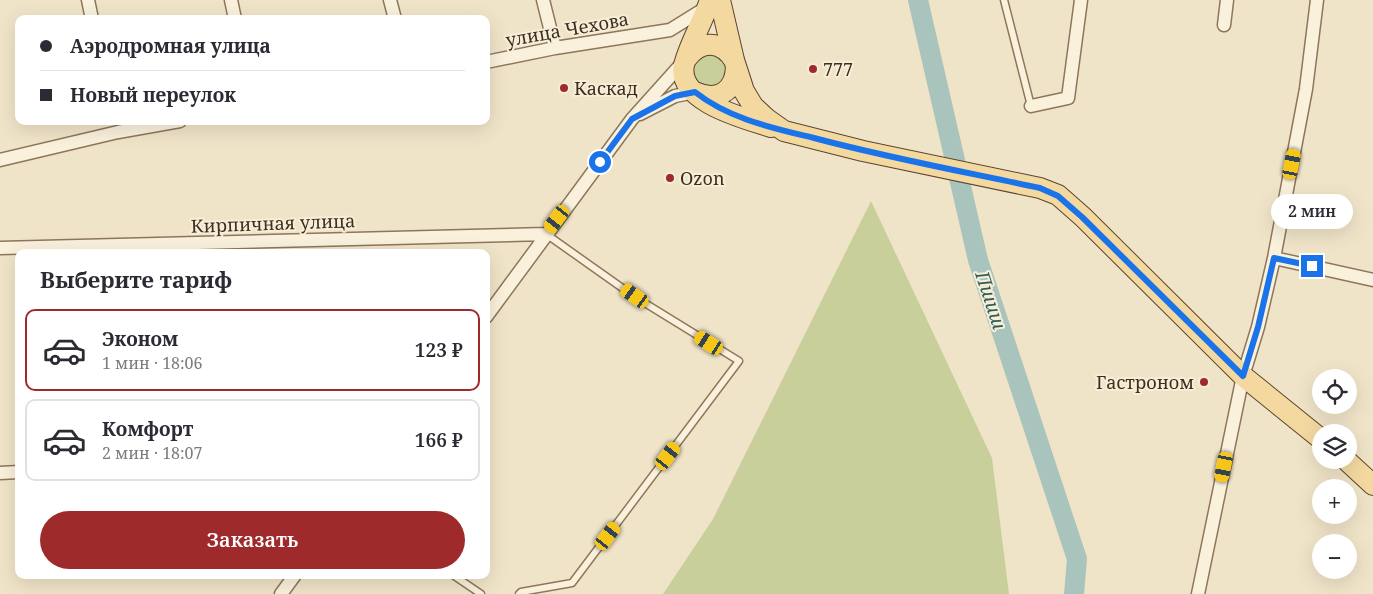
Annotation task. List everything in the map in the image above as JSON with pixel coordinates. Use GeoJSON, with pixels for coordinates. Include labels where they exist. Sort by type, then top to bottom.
{"type":"FeatureCollection","features":[{"type":"Feature","properties":{"kind":"main road"},"geometry":{"type":"LineString","coordinates":[[712,2],[687,58],[684,73],[685,80],[695,92],[708,102],[724,112],[784,131],[863,151],[1040,188],[1058,196],[1082,217],[1243,376],[1312,432]]}},
{"type":"Feature","properties":{"kind":"main road"},"geometry":{"type":"LineString","coordinates":[[712,2],[744,91],[766,119],[784,131]]}},
{"type":"Feature","properties":{"kind":"main road"},"geometry":{"type":"LineString","coordinates":[[687,58],[699,47],[715,45],[729,53],[735,64],[735,76],[732,84],[720,95],[711,97],[695,92]]}},
{"type":"Feature","properties":{"kind":"main road"},"geometry":{"type":"LineString","coordinates":[[1356,469],[1373,485]]}},
{"type":"Feature","properties":{"kind":"street"},"geometry":{"type":"LineString","coordinates":[[88,0],[91,15]]}},
{"type":"Feature","properties":{"kind":"street"},"geometry":{"type":"LineString","coordinates":[[231,0],[235,15]]}},
{"type":"Feature","properties":{"kind":"street"},"geometry":{"type":"LineString","coordinates":[[390,0],[394,15]]}},
{"type":"Feature","properties":{"kind":"street"},"geometry":{"type":"LineString","coordinates":[[543,0],[555,48]]}},
{"type":"Feature","properties":{"kind":"street"},"geometry":{"type":"LineString","coordinates":[[1031,106],[1068,98],[1081,0]]}},
{"type":"Feature","properties":{"kind":"street"},"geometry":{"type":"LineString","coordinates":[[1224,25],[1227,0]]}},
{"type":"Feature","properties":{"kind":"street"},"geometry":{"type":"LineString","coordinates":[[1198,594],[1243,376],[1258,327],[1274,258],[1306,89],[1317,0]]}},
{"type":"Feature","properties":{"kind":"street","name":"улица Чехова"},"geometry":{"type":"LineString","coordinates":[[490,61],[555,48],[670,30],[712,2]]}},
{"type":"Feature","properties":{"kind":"street"},"geometry":{"type":"LineString","coordinates":[[490,311],[632,119],[687,58]]}},
{"type":"Feature","properties":{"kind":"street"},"geometry":{"type":"LineString","coordinates":[[632,119],[675,96],[695,92]]}},
{"type":"Feature","properties":{"kind":"street"},"geometry":{"type":"LineString","coordinates":[[0,160],[116,127],[137,125]]}},
{"type":"Feature","properties":{"kind":"street","name":"Кирпичная улица"},"geometry":{"type":"LineString","coordinates":[[0,248],[546,234]]}},
{"type":"Feature","properties":{"kind":"street"},"geometry":{"type":"LineString","coordinates":[[1274,258],[1373,280]]}},
{"type":"Feature","properties":{"kind":"street"},"geometry":{"type":"LineString","coordinates":[[0,473],[15,472]]}},
{"type":"Feature","properties":{"kind":"street"},"geometry":{"type":"LineString","coordinates":[[280,594],[292,579]]}},
{"type":"Feature","properties":{"kind":"lane"},"geometry":{"type":"LineString","coordinates":[[1004,0],[1031,106]]}},
{"type":"Feature","properties":{"kind":"lane"},"geometry":{"type":"LineString","coordinates":[[519,594],[521,592],[572,583],[739,361],[635,296],[546,234]]}},
{"type":"Feature","properties":{"kind":"lane"},"geometry":{"type":"LineString","coordinates":[[459,579],[480,594]]}},
{"type":"Feature","properties":{"kind":"green space"},"geometry":{"type":"Polygon","coordinates":[[[712,55],[724,63],[726,75],[721,85],[702,88],[692,72],[693,68],[699,59],[712,55]]]}},
{"type":"Feature","properties":{"kind":"green space"},"geometry":{"type":"Polygon","coordinates":[[[871,201],[992,458],[1009,594],[663,594],[713,519],[871,201]]]}},
{"type":"Feature","properties":{"kind":"waterway","name":"Пшиш"},"geometry":{"type":"LineString","coordinates":[[918,0],[978,260],[1077,559],[1074,594]]}},
{"type":"Feature","properties":{"kind":"place","name":"777"},"geometry":{"type":"Point","coordinates":[813,69]}},
{"type":"Feature","properties":{"kind":"place","name":"Каскад"},"geometry":{"type":"Point","coordinates":[564,88]}},
{"type":"Feature","properties":{"kind":"place","name":"Ozon"},"geometry":{"type":"Point","coordinates":[670,178]}},
{"type":"Feature","properties":{"kind":"place","name":"Гастроном"},"geometry":{"type":"Point","coordinates":[1204,382]}},
{"type":"Feature","properties":{"kind":"route"},"geometry":{"type":"LineString","coordinates":[[600,162],[632,119],[675,96],[695,92],[724,112],[784,131],[863,151],[1040,188],[1058,196],[1082,217],[1243,376],[1258,327],[1274,258],[1312,266]]}}]}
